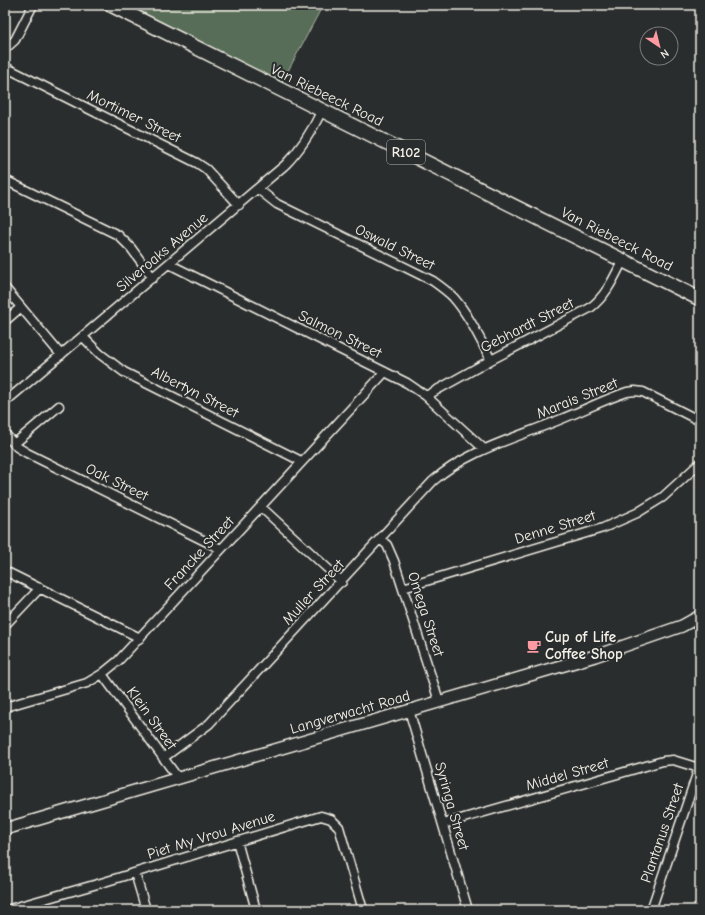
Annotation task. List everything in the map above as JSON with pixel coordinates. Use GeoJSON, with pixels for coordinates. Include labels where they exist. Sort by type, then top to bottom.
{"type":"FeatureCollection","features":[{"type":"Feature","properties":{"kind":"main road","name":"Van Riebeeck Road"},"geometry":{"type":"LineString","coordinates":[[111,5],[700,299]]}},
{"type":"Feature","properties":{"kind":"street"},"geometry":{"type":"LineString","coordinates":[[5,49],[15,40],[33,5]]}},
{"type":"Feature","properties":{"kind":"street","name":"Mortimer Street"},"geometry":{"type":"LineString","coordinates":[[5,67],[197,163],[206,169],[239,205]]}},
{"type":"Feature","properties":{"kind":"street","name":"Silveroaks Avenue"},"geometry":{"type":"LineString","coordinates":[[5,402],[258,189],[294,156],[310,134],[322,110]]}},
{"type":"Feature","properties":{"kind":"street"},"geometry":{"type":"LineString","coordinates":[[5,180],[118,235],[131,248],[153,278]]}},
{"type":"Feature","properties":{"kind":"street","name":"Oswald Street"},"geometry":{"type":"LineString","coordinates":[[258,189],[277,204],[433,281],[443,288],[452,296],[467,316],[491,360]]}},
{"type":"Feature","properties":{"kind":"street","name":"Gebhardt Street"},"geometry":{"type":"LineString","coordinates":[[426,396],[590,308],[598,302],[610,285],[623,260]]}},
{"type":"Feature","properties":{"kind":"street","name":"Salmon Street"},"geometry":{"type":"LineString","coordinates":[[169,264],[407,383],[426,396],[484,449]]}},
{"type":"Feature","properties":{"kind":"street"},"geometry":{"type":"LineString","coordinates":[[5,288],[20,308],[61,355]]}},
{"type":"Feature","properties":{"kind":"street"},"geometry":{"type":"LineString","coordinates":[[5,321],[20,308]]}},
{"type":"Feature","properties":{"kind":"street","name":"Albertyn Street"},"geometry":{"type":"LineString","coordinates":[[83,337],[100,354],[124,372],[302,461]]}},
{"type":"Feature","properties":{"kind":"street","name":"Francke Street"},"geometry":{"type":"LineString","coordinates":[[5,707],[87,683],[102,674],[118,661],[385,372]]}},
{"type":"Feature","properties":{"kind":"street","name":"Marais Street"},"geometry":{"type":"LineString","coordinates":[[484,449],[560,420],[627,392],[643,392],[700,421]]}},
{"type":"Feature","properties":{"kind":"street"},"geometry":{"type":"LineString","coordinates":[[14,444],[59,406]]}},
{"type":"Feature","properties":{"kind":"street","name":"Oak Street"},"geometry":{"type":"LineString","coordinates":[[5,434],[14,444],[27,453],[221,549]]}},
{"type":"Feature","properties":{"kind":"street","name":"Muller Street"},"geometry":{"type":"LineString","coordinates":[[163,758],[209,724],[446,470],[484,449]]}},
{"type":"Feature","properties":{"kind":"street","name":"Denne Street"},"geometry":{"type":"LineString","coordinates":[[403,588],[603,528],[637,513],[663,497],[700,464]]}},
{"type":"Feature","properties":{"kind":"street"},"geometry":{"type":"LineString","coordinates":[[260,507],[342,582]]}},
{"type":"Feature","properties":{"kind":"street","name":"Omega Street"},"geometry":{"type":"LineString","coordinates":[[380,539],[387,545],[403,588],[439,702]]}},
{"type":"Feature","properties":{"kind":"street"},"geometry":{"type":"LineString","coordinates":[[5,571],[140,638]]}},
{"type":"Feature","properties":{"kind":"street"},"geometry":{"type":"LineString","coordinates":[[5,625],[40,588]]}},
{"type":"Feature","properties":{"kind":"street","name":"Langverwacht Road"},"geometry":{"type":"LineString","coordinates":[[5,829],[627,646],[682,626],[700,616]]}},
{"type":"Feature","properties":{"kind":"street","name":"Klein Street"},"geometry":{"type":"LineString","coordinates":[[102,674],[178,778]]}},
{"type":"Feature","properties":{"kind":"street","name":"Syringa Street"},"geometry":{"type":"LineString","coordinates":[[409,710],[468,910]]}},
{"type":"Feature","properties":{"kind":"street","name":"Middel Street"},"geometry":{"type":"LineString","coordinates":[[443,824],[663,761],[673,760],[700,767]]}},
{"type":"Feature","properties":{"kind":"street","name":"Plantanus Street"},"geometry":{"type":"LineString","coordinates":[[651,910],[700,767]]}},
{"type":"Feature","properties":{"kind":"street","name":"Piet My Vrou Avenue"},"geometry":{"type":"LineString","coordinates":[[6,910],[135,873],[321,816],[330,819],[339,827],[363,910]]}},
{"type":"Feature","properties":{"kind":"street"},"geometry":{"type":"LineString","coordinates":[[237,841],[256,910]]}},
{"type":"Feature","properties":{"kind":"street"},"geometry":{"type":"LineString","coordinates":[[135,873],[146,910]]}},
{"type":"Feature","properties":{"kind":"green space"},"geometry":{"type":"Polygon","coordinates":[[[114,5],[323,5],[279,88],[114,5]]]}},
{"type":"Feature","properties":{"kind":"place","name":"Cup of Life Coffee Shop"},"geometry":{"type":"Point","coordinates":[534,646]}}]}
